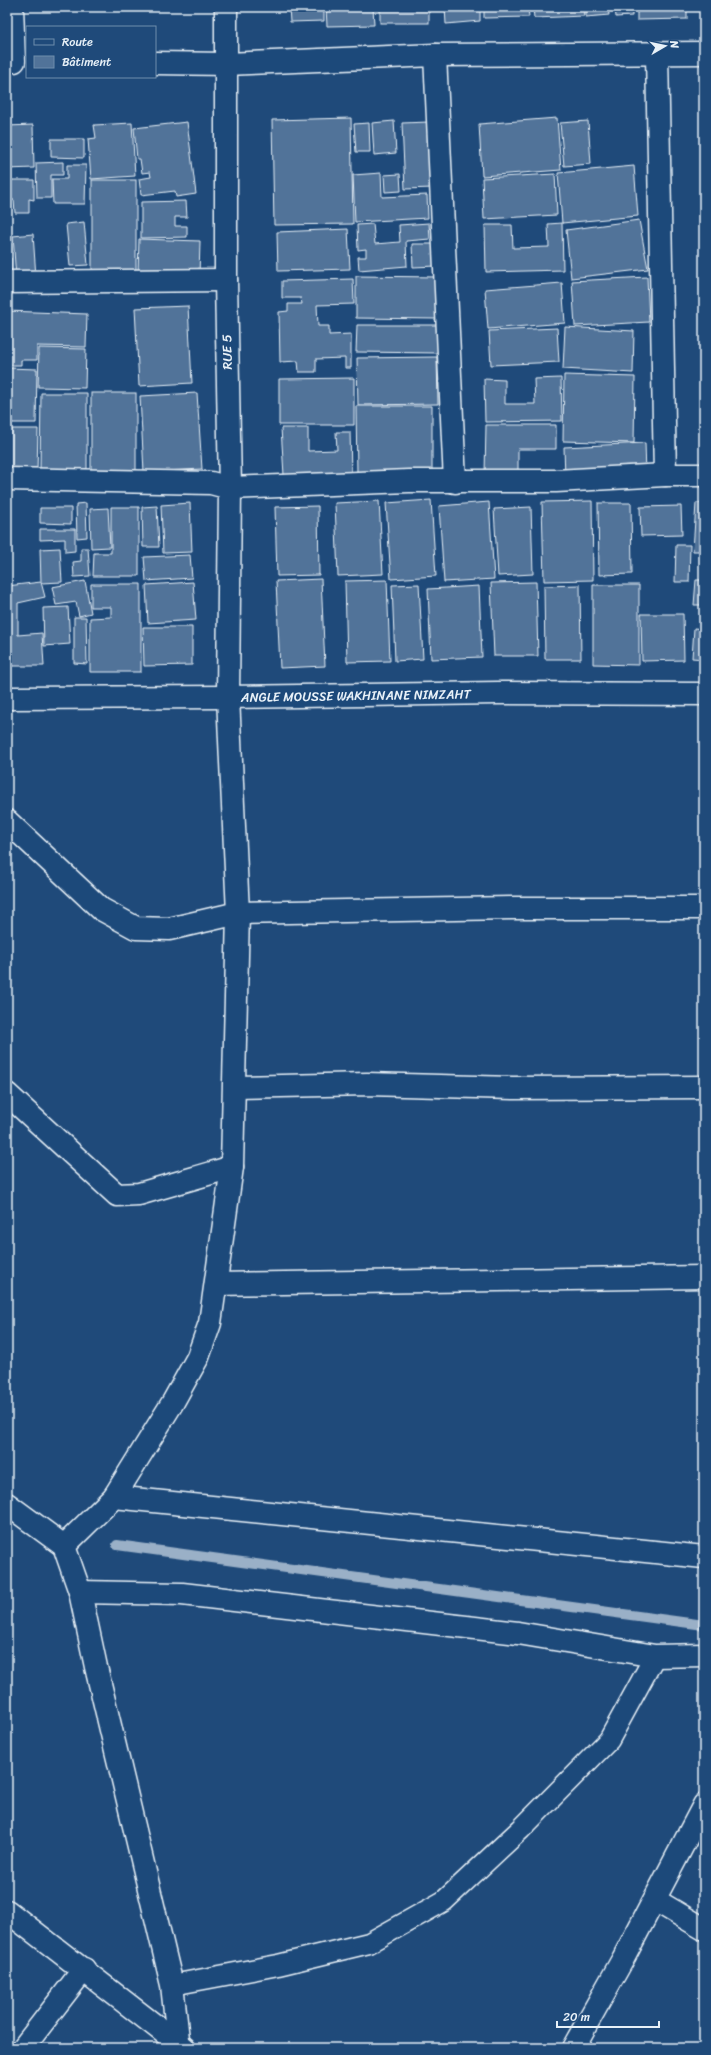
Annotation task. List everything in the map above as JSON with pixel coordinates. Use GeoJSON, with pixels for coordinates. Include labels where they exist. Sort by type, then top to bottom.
{"type":"FeatureCollection","features":[{"type":"Feature","properties":{"kind":"street"},"geometry":{"type":"LineString","coordinates":[[12,7],[16,61]]}},
{"type":"Feature","properties":{"kind":"street","name":"RUE 5"},"geometry":{"type":"LineString","coordinates":[[64,1546],[114,1497],[173,1402],[198,1357],[210,1323],[232,1167],[236,1087],[238,913],[228,697],[230,488],[226,280],[226,7]]}},
{"type":"Feature","properties":{"kind":"street"},"geometry":{"type":"LineString","coordinates":[[156,63],[226,64],[435,55],[704,53]]}},
{"type":"Feature","properties":{"kind":"street"},"geometry":{"type":"LineString","coordinates":[[657,54],[665,475]]}},
{"type":"Feature","properties":{"kind":"street"},"geometry":{"type":"LineString","coordinates":[[435,55],[455,482]]}},
{"type":"Feature","properties":{"kind":"street"},"geometry":{"type":"LineString","coordinates":[[7,282],[226,280]]}},
{"type":"Feature","properties":{"kind":"street"},"geometry":{"type":"LineString","coordinates":[[7,480],[211,483],[230,488],[409,480],[455,482],[556,481],[665,475],[704,475]]}},
{"type":"Feature","properties":{"kind":"street","name":"ANGLE MOUSSE WAKHINANE NIMZAHT"},"geometry":{"type":"LineString","coordinates":[[7,698],[228,697],[498,692],[704,694]]}},
{"type":"Feature","properties":{"kind":"street"},"geometry":{"type":"LineString","coordinates":[[7,821],[101,908],[136,928],[169,929],[238,913],[511,908],[704,908]]}},
{"type":"Feature","properties":{"kind":"street"},"geometry":{"type":"LineString","coordinates":[[236,1087],[367,1084],[521,1088],[704,1087]]}},
{"type":"Feature","properties":{"kind":"street"},"geometry":{"type":"LineString","coordinates":[[7,1094],[117,1195],[139,1194],[232,1167]]}},
{"type":"Feature","properties":{"kind":"street"},"geometry":{"type":"LineString","coordinates":[[216,1284],[704,1277]]}},
{"type":"Feature","properties":{"kind":"street"},"geometry":{"type":"LineString","coordinates":[[114,1497],[704,1557]]}},
{"type":"Feature","properties":{"kind":"street"},"geometry":{"type":"LineString","coordinates":[[7,1504],[64,1546],[80,1592],[172,1985],[180,2047]]}},
{"type":"Feature","properties":{"kind":"street"},"geometry":{"type":"LineString","coordinates":[[80,1592],[182,1594],[518,1633],[655,1656],[704,1656]]}},
{"type":"Feature","properties":{"kind":"street"},"geometry":{"type":"LineString","coordinates":[[574,2048],[655,1900],[704,1805]]}},
{"type":"Feature","properties":{"kind":"street"},"geometry":{"type":"LineString","coordinates":[[655,1900],[704,1929]]}},
{"type":"Feature","properties":{"kind":"street"},"geometry":{"type":"LineString","coordinates":[[7,1912],[84,1970],[180,2047]]}},
{"type":"Feature","properties":{"kind":"street"},"geometry":{"type":"LineString","coordinates":[[23,2048],[84,1970]]}},
{"type":"Feature","properties":{"kind":"lane"},"geometry":{"type":"LineString","coordinates":[[172,1985],[278,1966],[369,1943],[444,1901],[521,1829],[609,1740],[655,1656]]}},
{"type":"Feature","properties":{"kind":"building"},"geometry":{"type":"Polygon","coordinates":[[[289,7],[324,7],[324,21],[290,22],[289,7]]]}},
{"type":"Feature","properties":{"kind":"building"},"geometry":{"type":"Polygon","coordinates":[[[326,7],[373,7],[374,25],[327,26],[326,7]]]}},
{"type":"Feature","properties":{"kind":"building"},"geometry":{"type":"Polygon","coordinates":[[[380,7],[429,7],[429,23],[380,23],[380,7]]]}},
{"type":"Feature","properties":{"kind":"building"},"geometry":{"type":"Polygon","coordinates":[[[445,7],[480,7],[480,21],[446,24],[445,7]]]}},
{"type":"Feature","properties":{"kind":"building"},"geometry":{"type":"Polygon","coordinates":[[[484,7],[528,7],[529,17],[484,18],[484,7]]]}},
{"type":"Feature","properties":{"kind":"building"},"geometry":{"type":"Polygon","coordinates":[[[533,7],[583,7],[584,16],[534,18],[533,7]]]}},
{"type":"Feature","properties":{"kind":"building"},"geometry":{"type":"Polygon","coordinates":[[[586,7],[608,7],[609,15],[586,17],[586,7]]]}},
{"type":"Feature","properties":{"kind":"building"},"geometry":{"type":"Polygon","coordinates":[[[615,7],[632,7],[632,16],[616,17],[615,7]]]}},
{"type":"Feature","properties":{"kind":"building"},"geometry":{"type":"Polygon","coordinates":[[[637,7],[687,7],[687,19],[637,20],[637,7]]]}},
{"type":"Feature","properties":{"kind":"building"},"geometry":{"type":"Polygon","coordinates":[[[351,118],[353,224],[274,225],[272,120],[351,118]]]}},
{"type":"Feature","properties":{"kind":"building"},"geometry":{"type":"Polygon","coordinates":[[[557,118],[561,170],[482,176],[479,124],[557,118]]]}},
{"type":"Feature","properties":{"kind":"building"},"geometry":{"type":"Polygon","coordinates":[[[394,121],[396,153],[374,155],[372,123],[394,121]]]}},
{"type":"Feature","properties":{"kind":"building"},"geometry":{"type":"Polygon","coordinates":[[[588,121],[591,164],[564,166],[560,123],[588,121]]]}},
{"type":"Feature","properties":{"kind":"building"},"geometry":{"type":"Polygon","coordinates":[[[187,122],[196,194],[176,197],[175,191],[141,195],[139,179],[151,177],[150,172],[142,173],[140,159],[137,159],[134,128],[187,122]]]}},
{"type":"Feature","properties":{"kind":"building"},"geometry":{"type":"Polygon","coordinates":[[[429,122],[432,188],[405,189],[402,123],[429,122]]]}},
{"type":"Feature","properties":{"kind":"building"},"geometry":{"type":"Polygon","coordinates":[[[132,123],[135,176],[91,179],[88,139],[96,138],[94,125],[132,123]]]}},
{"type":"Feature","properties":{"kind":"building"},"geometry":{"type":"Polygon","coordinates":[[[369,123],[370,152],[356,152],[354,124],[369,123]]]}},
{"type":"Feature","properties":{"kind":"building"},"geometry":{"type":"Polygon","coordinates":[[[33,125],[34,168],[7,169],[7,126],[33,125]]]}},
{"type":"Feature","properties":{"kind":"building"},"geometry":{"type":"Polygon","coordinates":[[[51,139],[84,139],[84,158],[51,157],[51,139]]]}},
{"type":"Feature","properties":{"kind":"building"},"geometry":{"type":"Polygon","coordinates":[[[63,162],[63,175],[51,175],[51,198],[37,198],[36,163],[63,162]]]}},
{"type":"Feature","properties":{"kind":"building"},"geometry":{"type":"Polygon","coordinates":[[[67,165],[86,165],[85,204],[53,204],[52,179],[67,179],[67,165]]]}},
{"type":"Feature","properties":{"kind":"building"},"geometry":{"type":"Polygon","coordinates":[[[634,166],[638,216],[562,223],[558,173],[634,166]]]}},
{"type":"Feature","properties":{"kind":"building"},"geometry":{"type":"Polygon","coordinates":[[[381,173],[382,197],[427,195],[428,218],[355,222],[353,175],[381,173]]]}},
{"type":"Feature","properties":{"kind":"building"},"geometry":{"type":"Polygon","coordinates":[[[400,174],[401,191],[385,192],[384,175],[400,174]]]}},
{"type":"Feature","properties":{"kind":"building"},"geometry":{"type":"Polygon","coordinates":[[[555,174],[557,215],[484,219],[482,178],[555,174]]]}},
{"type":"Feature","properties":{"kind":"building"},"geometry":{"type":"Polygon","coordinates":[[[7,180],[34,180],[34,200],[29,199],[29,213],[15,213],[14,200],[7,200],[7,180]]]}},
{"type":"Feature","properties":{"kind":"building"},"geometry":{"type":"Polygon","coordinates":[[[92,180],[136,180],[136,276],[92,276],[92,180]]]}},
{"type":"Feature","properties":{"kind":"building"},"geometry":{"type":"Polygon","coordinates":[[[186,201],[187,217],[175,217],[175,226],[187,226],[187,237],[141,238],[141,202],[186,201]]]}},
{"type":"Feature","properties":{"kind":"building"},"geometry":{"type":"Polygon","coordinates":[[[7,207],[9,207],[11,251],[7,251],[7,207]]]}},
{"type":"Feature","properties":{"kind":"building"},"geometry":{"type":"Polygon","coordinates":[[[639,220],[648,269],[571,278],[566,230],[639,220]]]}},
{"type":"Feature","properties":{"kind":"building"},"geometry":{"type":"Polygon","coordinates":[[[84,222],[88,265],[70,266],[66,224],[84,222]]]}},
{"type":"Feature","properties":{"kind":"building"},"geometry":{"type":"Polygon","coordinates":[[[429,223],[430,239],[406,241],[407,266],[359,270],[358,257],[366,257],[366,249],[358,250],[357,225],[373,224],[375,244],[400,242],[399,225],[429,223]]]}},
{"type":"Feature","properties":{"kind":"building"},"geometry":{"type":"Polygon","coordinates":[[[562,223],[563,270],[486,272],[485,225],[512,225],[513,248],[549,247],[548,224],[562,223]]]}},
{"type":"Feature","properties":{"kind":"building"},"geometry":{"type":"Polygon","coordinates":[[[348,229],[350,269],[278,271],[277,232],[348,229]]]}},
{"type":"Feature","properties":{"kind":"building"},"geometry":{"type":"Polygon","coordinates":[[[33,234],[36,277],[16,279],[13,236],[33,234]]]}},
{"type":"Feature","properties":{"kind":"building"},"geometry":{"type":"Polygon","coordinates":[[[139,239],[200,241],[199,276],[138,274],[139,239]]]}},
{"type":"Feature","properties":{"kind":"building"},"geometry":{"type":"Polygon","coordinates":[[[412,244],[436,244],[437,266],[413,267],[412,244]]]}},
{"type":"Feature","properties":{"kind":"building"},"geometry":{"type":"Polygon","coordinates":[[[11,258],[11,277],[7,277],[7,259],[11,258]]]}},
{"type":"Feature","properties":{"kind":"building"},"geometry":{"type":"Polygon","coordinates":[[[356,276],[437,277],[437,319],[356,318],[356,276]]]}},
{"type":"Feature","properties":{"kind":"building"},"geometry":{"type":"Polygon","coordinates":[[[647,277],[649,322],[575,326],[572,281],[647,277]]]}},
{"type":"Feature","properties":{"kind":"building"},"geometry":{"type":"Polygon","coordinates":[[[353,279],[354,304],[317,305],[318,326],[329,326],[329,335],[351,334],[351,368],[345,368],[345,358],[316,359],[316,372],[299,372],[298,361],[280,362],[279,312],[288,311],[288,304],[302,304],[301,298],[282,298],[282,281],[353,279]]]}},
{"type":"Feature","properties":{"kind":"building"},"geometry":{"type":"Polygon","coordinates":[[[562,283],[565,323],[488,329],[485,289],[562,283]]]}},
{"type":"Feature","properties":{"kind":"building"},"geometry":{"type":"Polygon","coordinates":[[[188,306],[192,383],[139,386],[135,308],[188,306]]]}},
{"type":"Feature","properties":{"kind":"building"},"geometry":{"type":"Polygon","coordinates":[[[7,311],[87,314],[86,347],[37,346],[37,360],[21,360],[21,365],[7,365],[7,311]]]}},
{"type":"Feature","properties":{"kind":"building"},"geometry":{"type":"Polygon","coordinates":[[[357,325],[440,325],[439,353],[356,352],[357,325]]]}},
{"type":"Feature","properties":{"kind":"building"},"geometry":{"type":"Polygon","coordinates":[[[565,327],[634,331],[633,373],[563,369],[565,327]]]}},
{"type":"Feature","properties":{"kind":"building"},"geometry":{"type":"Polygon","coordinates":[[[557,328],[559,362],[491,365],[489,331],[557,328]]]}},
{"type":"Feature","properties":{"kind":"building"},"geometry":{"type":"Polygon","coordinates":[[[39,348],[86,349],[85,388],[38,387],[39,348]]]}},
{"type":"Feature","properties":{"kind":"building"},"geometry":{"type":"Polygon","coordinates":[[[437,357],[438,404],[358,405],[357,358],[437,357]]]}},
{"type":"Feature","properties":{"kind":"building"},"geometry":{"type":"Polygon","coordinates":[[[7,368],[37,369],[36,423],[7,423],[7,368]]]}},
{"type":"Feature","properties":{"kind":"building"},"geometry":{"type":"Polygon","coordinates":[[[564,375],[635,377],[634,443],[563,441],[564,375]]]}},
{"type":"Feature","properties":{"kind":"building"},"geometry":{"type":"Polygon","coordinates":[[[354,378],[354,425],[279,425],[279,379],[354,378]]]}},
{"type":"Feature","properties":{"kind":"building"},"geometry":{"type":"Polygon","coordinates":[[[561,378],[562,421],[485,422],[484,379],[505,380],[505,404],[535,404],[534,379],[561,378]]]}},
{"type":"Feature","properties":{"kind":"building"},"geometry":{"type":"Polygon","coordinates":[[[41,393],[87,393],[87,469],[40,469],[41,393]]]}},
{"type":"Feature","properties":{"kind":"building"},"geometry":{"type":"Polygon","coordinates":[[[91,393],[136,393],[136,470],[91,470],[91,393]]]}},
{"type":"Feature","properties":{"kind":"building"},"geometry":{"type":"Polygon","coordinates":[[[197,393],[202,469],[144,472],[140,396],[197,393]]]}},
{"type":"Feature","properties":{"kind":"building"},"geometry":{"type":"Polygon","coordinates":[[[356,406],[432,406],[432,471],[357,473],[356,406]]]}},
{"type":"Feature","properties":{"kind":"building"},"geometry":{"type":"Polygon","coordinates":[[[486,425],[556,425],[556,449],[518,449],[518,474],[485,474],[486,425]]]}},
{"type":"Feature","properties":{"kind":"building"},"geometry":{"type":"Polygon","coordinates":[[[281,428],[308,428],[308,451],[337,450],[336,432],[350,432],[351,474],[284,475],[281,428]]]}},
{"type":"Feature","properties":{"kind":"building"},"geometry":{"type":"Polygon","coordinates":[[[12,429],[38,429],[37,471],[12,471],[12,429]]]}},
{"type":"Feature","properties":{"kind":"building"},"geometry":{"type":"Polygon","coordinates":[[[645,443],[646,474],[565,478],[564,447],[645,443]]]}},
{"type":"Feature","properties":{"kind":"building"},"geometry":{"type":"Polygon","coordinates":[[[431,500],[436,576],[391,579],[386,503],[431,500]]]}},
{"type":"Feature","properties":{"kind":"building"},"geometry":{"type":"Polygon","coordinates":[[[379,501],[383,574],[338,576],[335,503],[379,501]]]}},
{"type":"Feature","properties":{"kind":"building"},"geometry":{"type":"Polygon","coordinates":[[[592,501],[593,580],[544,581],[542,502],[592,501]]]}},
{"type":"Feature","properties":{"kind":"building"},"geometry":{"type":"Polygon","coordinates":[[[489,502],[494,579],[444,582],[439,506],[489,502]]]}},
{"type":"Feature","properties":{"kind":"building"},"geometry":{"type":"Polygon","coordinates":[[[86,503],[87,537],[77,538],[76,504],[86,503]]]}},
{"type":"Feature","properties":{"kind":"building"},"geometry":{"type":"Polygon","coordinates":[[[190,503],[192,552],[163,553],[161,505],[190,503]]]}},
{"type":"Feature","properties":{"kind":"building"},"geometry":{"type":"Polygon","coordinates":[[[598,503],[631,503],[632,574],[599,575],[598,503]]]}},
{"type":"Feature","properties":{"kind":"building"},"geometry":{"type":"Polygon","coordinates":[[[696,503],[704,503],[704,551],[693,551],[696,503]]]}},
{"type":"Feature","properties":{"kind":"building"},"geometry":{"type":"Polygon","coordinates":[[[157,506],[159,547],[143,547],[142,507],[157,506]]]}},
{"type":"Feature","properties":{"kind":"building"},"geometry":{"type":"Polygon","coordinates":[[[318,506],[319,575],[277,576],[275,507],[318,506]]]}},
{"type":"Feature","properties":{"kind":"building"},"geometry":{"type":"Polygon","coordinates":[[[681,506],[682,535],[641,536],[640,507],[681,506]]]}},
{"type":"Feature","properties":{"kind":"building"},"geometry":{"type":"Polygon","coordinates":[[[111,507],[139,507],[139,576],[93,576],[94,553],[111,553],[111,507]]]}},
{"type":"Feature","properties":{"kind":"building"},"geometry":{"type":"Polygon","coordinates":[[[531,507],[533,574],[498,576],[494,509],[531,507]]]}},
{"type":"Feature","properties":{"kind":"building"},"geometry":{"type":"Polygon","coordinates":[[[40,508],[71,508],[71,524],[40,523],[40,508]]]}},
{"type":"Feature","properties":{"kind":"building"},"geometry":{"type":"Polygon","coordinates":[[[108,508],[110,547],[91,548],[90,509],[108,508]]]}},
{"type":"Feature","properties":{"kind":"building"},"geometry":{"type":"Polygon","coordinates":[[[40,529],[75,529],[75,551],[65,552],[65,539],[40,540],[40,529]]]}},
{"type":"Feature","properties":{"kind":"building"},"geometry":{"type":"Polygon","coordinates":[[[676,545],[690,545],[689,582],[675,582],[676,545]]]}},
{"type":"Feature","properties":{"kind":"building"},"geometry":{"type":"Polygon","coordinates":[[[60,548],[62,582],[41,583],[40,549],[60,548]]]}},
{"type":"Feature","properties":{"kind":"building"},"geometry":{"type":"Polygon","coordinates":[[[81,548],[88,548],[90,576],[74,577],[73,562],[81,561],[81,548]]]}},
{"type":"Feature","properties":{"kind":"building"},"geometry":{"type":"Polygon","coordinates":[[[190,555],[192,578],[146,581],[144,557],[190,555]]]}},
{"type":"Feature","properties":{"kind":"building"},"geometry":{"type":"Polygon","coordinates":[[[321,579],[325,666],[280,668],[276,581],[321,579]]]}},
{"type":"Feature","properties":{"kind":"building"},"geometry":{"type":"Polygon","coordinates":[[[387,580],[390,661],[347,662],[345,581],[387,580]]]}},
{"type":"Feature","properties":{"kind":"building"},"geometry":{"type":"Polygon","coordinates":[[[696,580],[704,580],[704,605],[694,605],[696,580]]]}},
{"type":"Feature","properties":{"kind":"building"},"geometry":{"type":"Polygon","coordinates":[[[85,581],[91,613],[79,616],[76,602],[56,605],[52,587],[85,581]]]}},
{"type":"Feature","properties":{"kind":"building"},"geometry":{"type":"Polygon","coordinates":[[[41,582],[45,597],[18,603],[18,635],[42,633],[44,666],[7,666],[7,586],[41,582]]]}},
{"type":"Feature","properties":{"kind":"building"},"geometry":{"type":"Polygon","coordinates":[[[193,582],[196,620],[148,623],[146,585],[193,582]]]}},
{"type":"Feature","properties":{"kind":"building"},"geometry":{"type":"Polygon","coordinates":[[[536,582],[538,656],[494,656],[491,583],[536,582]]]}},
{"type":"Feature","properties":{"kind":"building"},"geometry":{"type":"Polygon","coordinates":[[[91,584],[141,584],[141,672],[90,672],[90,618],[111,617],[111,607],[91,607],[91,584]]]}},
{"type":"Feature","properties":{"kind":"building"},"geometry":{"type":"Polygon","coordinates":[[[419,584],[423,659],[395,661],[392,585],[419,584]]]}},
{"type":"Feature","properties":{"kind":"building"},"geometry":{"type":"Polygon","coordinates":[[[580,585],[581,659],[545,659],[544,586],[580,585]]]}},
{"type":"Feature","properties":{"kind":"building"},"geometry":{"type":"Polygon","coordinates":[[[593,585],[639,585],[639,665],[593,664],[593,585]]]}},
{"type":"Feature","properties":{"kind":"building"},"geometry":{"type":"Polygon","coordinates":[[[479,586],[482,657],[431,659],[428,589],[479,586]]]}},
{"type":"Feature","properties":{"kind":"building"},"geometry":{"type":"Polygon","coordinates":[[[68,607],[70,644],[44,646],[43,608],[68,607]]]}},
{"type":"Feature","properties":{"kind":"building"},"geometry":{"type":"Polygon","coordinates":[[[641,614],[683,614],[684,660],[642,661],[641,614]]]}},
{"type":"Feature","properties":{"kind":"building"},"geometry":{"type":"Polygon","coordinates":[[[74,617],[86,617],[87,664],[74,663],[74,617]]]}},
{"type":"Feature","properties":{"kind":"building"},"geometry":{"type":"Polygon","coordinates":[[[143,627],[192,627],[192,665],[144,666],[143,627]]]}},
{"type":"Feature","properties":{"kind":"building"},"geometry":{"type":"Polygon","coordinates":[[[694,628],[704,629],[704,659],[692,658],[694,628]]]}},
{"type":"Feature","properties":{"kind":"waterway"},"geometry":{"type":"LineString","coordinates":[[117,1545],[704,1625]]}}]}
